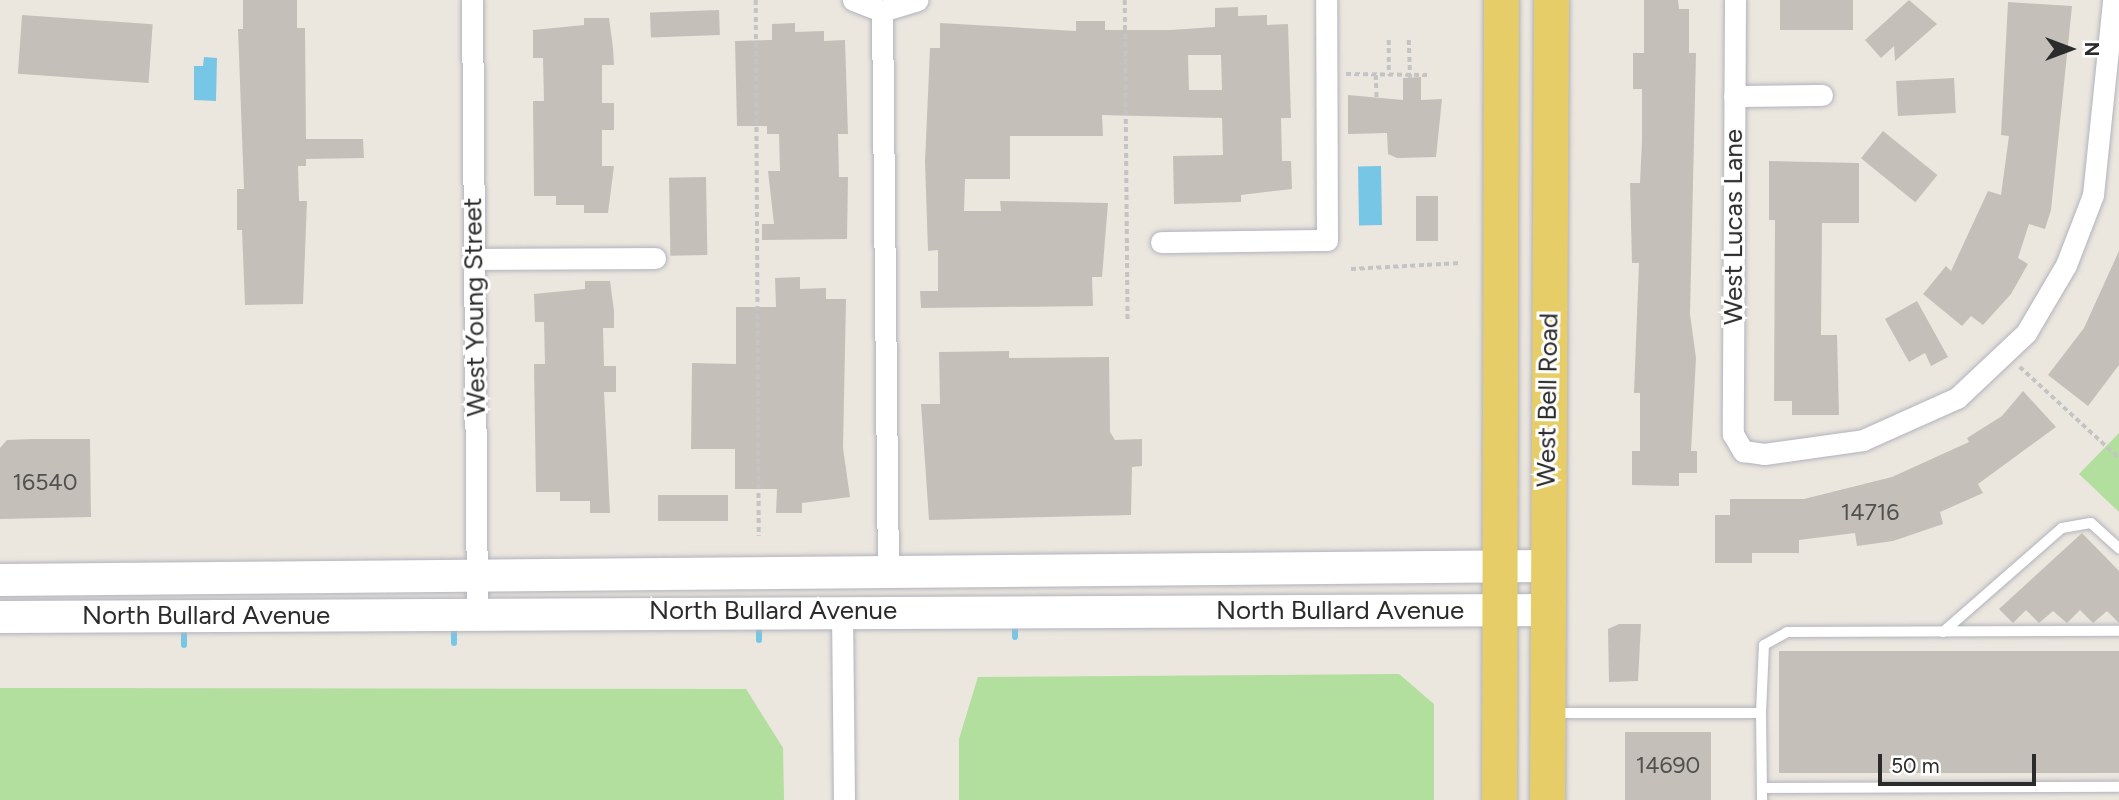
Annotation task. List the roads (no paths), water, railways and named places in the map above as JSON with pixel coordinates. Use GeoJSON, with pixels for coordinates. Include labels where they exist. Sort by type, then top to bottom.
{"type":"FeatureCollection","features":[{"type":"Feature","properties":{"kind":"main road","name":"West Bell Road"},"geometry":{"type":"LineString","coordinates":[[1499,800],[1501,0]]}},
{"type":"Feature","properties":{"kind":"main road","name":"West Bell Road"},"geometry":{"type":"LineString","coordinates":[[1547,800],[1550,0]]}},
{"type":"Feature","properties":{"kind":"main road","name":"North Bullard Avenue"},"geometry":{"type":"LineString","coordinates":[[0,580],[1546,566]]}},
{"type":"Feature","properties":{"kind":"main road","name":"North Bullard Avenue"},"geometry":{"type":"LineString","coordinates":[[0,617],[842,610],[1547,610]]}},
{"type":"Feature","properties":{"kind":"street","name":"West Young Street"},"geometry":{"type":"LineString","coordinates":[[472,0],[477,613]]}},
{"type":"Feature","properties":{"kind":"street"},"geometry":{"type":"LineString","coordinates":[[853,0],[882,11],[917,0]]}},
{"type":"Feature","properties":{"kind":"street"},"geometry":{"type":"LineString","coordinates":[[1161,242],[1327,240],[1326,0]]}},
{"type":"Feature","properties":{"kind":"street","name":"West Lucas Lane"},"geometry":{"type":"LineString","coordinates":[[1735,0],[1733,434],[1743,451],[1797,453],[1863,440],[1957,398],[2026,333],[2066,265],[2094,195],[2113,0]]}},
{"type":"Feature","properties":{"kind":"street"},"geometry":{"type":"LineString","coordinates":[[882,11],[888,572]]}},
{"type":"Feature","properties":{"kind":"street"},"geometry":{"type":"LineString","coordinates":[[1734,96],[1822,95]]}},
{"type":"Feature","properties":{"kind":"street"},"geometry":{"type":"LineString","coordinates":[[475,259],[655,258]]}},
{"type":"Feature","properties":{"kind":"street"},"geometry":{"type":"LineString","coordinates":[[842,610],[844,800]]}},
{"type":"Feature","properties":{"kind":"lane"},"geometry":{"type":"LineString","coordinates":[[1943,632],[2062,528],[2091,523],[2119,548]]}},
{"type":"Feature","properties":{"kind":"lane"},"geometry":{"type":"LineString","coordinates":[[2119,631],[1774,636],[1760,658],[1762,794],[2119,787]]}},
{"type":"Feature","properties":{"kind":"lane"},"geometry":{"type":"LineString","coordinates":[[1547,713],[1761,713]]}},
{"type":"Feature","properties":{"kind":"water"},"geometry":{"type":"Polygon","coordinates":[[[204,57],[217,58],[216,101],[194,100],[194,66],[203,66],[204,57]]]}},
{"type":"Feature","properties":{"kind":"water"},"geometry":{"type":"Polygon","coordinates":[[[1358,166],[1381,166],[1382,225],[1359,225],[1358,166]]]}},
{"type":"Feature","properties":{"kind":"waterway"},"geometry":{"type":"LineString","coordinates":[[1015,626],[1015,637]]}},
{"type":"Feature","properties":{"kind":"waterway"},"geometry":{"type":"LineString","coordinates":[[759,629],[759,640]]}},
{"type":"Feature","properties":{"kind":"waterway"},"geometry":{"type":"LineString","coordinates":[[454,630],[454,643]]}},
{"type":"Feature","properties":{"kind":"waterway"},"geometry":{"type":"LineString","coordinates":[[184,633],[184,645]]}}]}
